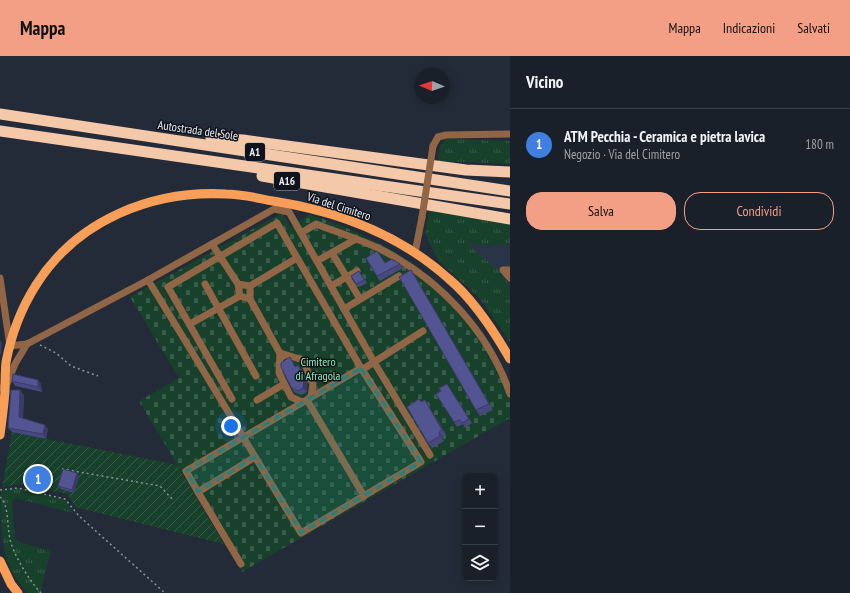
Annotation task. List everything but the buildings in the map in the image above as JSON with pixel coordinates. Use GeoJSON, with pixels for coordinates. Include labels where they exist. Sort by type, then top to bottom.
{"type":"FeatureCollection","features":[{"type":"Feature","properties":{"kind":"highway","name":"Autostrada del Sole"},"geometry":{"type":"LineString","coordinates":[[0,114],[510,191]]}},
{"type":"Feature","properties":{"kind":"highway","name":"A1"},"geometry":{"type":"LineString","coordinates":[[0,131],[510,204]]}},
{"type":"Feature","properties":{"kind":"highway"},"geometry":{"type":"LineString","coordinates":[[140,134],[243,140],[466,170],[510,172]]}},
{"type":"Feature","properties":{"kind":"highway","name":"A16"},"geometry":{"type":"LineString","coordinates":[[65,141],[510,219]]}},
{"type":"Feature","properties":{"kind":"main road","name":"Via del Cimitero"},"geometry":{"type":"LineString","coordinates":[[0,435],[2,388],[10,346],[26,303],[37,284],[54,261],[70,245],[97,225],[127,209],[155,199],[177,195],[227,194],[293,204],[338,215],[360,223],[415,253],[449,279],[468,298],[501,342],[510,359]]}},
{"type":"Feature","properties":{"kind":"main road"},"geometry":{"type":"LineString","coordinates":[[0,561],[11,584],[18,593]]}},
{"type":"Feature","properties":{"kind":"street"},"geometry":{"type":"LineString","coordinates":[[415,253],[433,146],[438,137],[446,134],[510,134]]}},
{"type":"Feature","properties":{"kind":"street"},"geometry":{"type":"LineString","coordinates":[[0,278],[10,346],[30,343],[148,280],[274,209],[289,212],[374,362],[430,454]]}},
{"type":"Feature","properties":{"kind":"street"},"geometry":{"type":"LineString","coordinates":[[148,280],[301,533],[421,462],[362,369],[277,223],[168,287],[232,399]]}},
{"type":"Feature","properties":{"kind":"street"},"geometry":{"type":"LineString","coordinates":[[301,233],[316,224],[356,239],[403,262],[427,278],[450,299],[479,332],[498,365],[510,394]]}},
{"type":"Feature","properties":{"kind":"street"},"geometry":{"type":"LineString","coordinates":[[317,261],[356,239]]}},
{"type":"Feature","properties":{"kind":"street"},"geometry":{"type":"LineString","coordinates":[[212,244],[238,284],[240,296]]}},
{"type":"Feature","properties":{"kind":"street"},"geometry":{"type":"LineString","coordinates":[[332,253],[360,299]]}},
{"type":"Feature","properties":{"kind":"street"},"geometry":{"type":"LineString","coordinates":[[238,284],[250,286],[297,258]]}},
{"type":"Feature","properties":{"kind":"street"},"geometry":{"type":"LineString","coordinates":[[510,270],[503,270],[510,278]]}},
{"type":"Feature","properties":{"kind":"street"},"geometry":{"type":"LineString","coordinates":[[331,286],[357,271]]}},
{"type":"Feature","properties":{"kind":"street"},"geometry":{"type":"LineString","coordinates":[[344,309],[399,276]]}},
{"type":"Feature","properties":{"kind":"street"},"geometry":{"type":"LineString","coordinates":[[205,284],[256,376]]}},
{"type":"Feature","properties":{"kind":"street"},"geometry":{"type":"LineString","coordinates":[[250,286],[250,299],[285,363]]}},
{"type":"Feature","properties":{"kind":"street"},"geometry":{"type":"LineString","coordinates":[[190,324],[240,296],[250,299]]}},
{"type":"Feature","properties":{"kind":"street"},"geometry":{"type":"LineString","coordinates":[[241,564],[186,471],[374,362],[423,331]]}},
{"type":"Feature","properties":{"kind":"street"},"geometry":{"type":"LineString","coordinates":[[2,388],[14,364],[30,343]]}},
{"type":"Feature","properties":{"kind":"street"},"geometry":{"type":"LineString","coordinates":[[280,353],[303,360],[313,384],[307,400]]}},
{"type":"Feature","properties":{"kind":"street"},"geometry":{"type":"LineString","coordinates":[[280,353],[279,373],[291,397],[307,400],[364,496]]}},
{"type":"Feature","properties":{"kind":"street"},"geometry":{"type":"LineString","coordinates":[[257,400],[284,384]]}},
{"type":"Feature","properties":{"kind":"street"},"geometry":{"type":"LineString","coordinates":[[198,492],[255,457]]}},
{"type":"Feature","properties":{"kind":"path"},"geometry":{"type":"LineString","coordinates":[[30,343],[56,353],[70,366],[98,376]]}},
{"type":"Feature","properties":{"kind":"path"},"geometry":{"type":"LineString","coordinates":[[62,469],[160,486],[173,500]]}},
{"type":"Feature","properties":{"kind":"path"},"geometry":{"type":"LineString","coordinates":[[0,490],[24,489],[65,499],[79,516],[165,593]]}},
{"type":"Feature","properties":{"kind":"path"},"geometry":{"type":"LineString","coordinates":[[0,497],[3,499],[5,506],[10,540],[24,569],[41,593]]}},
{"type":"Feature","properties":{"kind":"highlighted area"},"geometry":{"type":"Polygon","coordinates":[[[361,368],[421,462],[301,533],[255,457],[198,492],[186,471],[361,368]]]}},
{"type":"Feature","properties":{"kind":"shaded area"},"geometry":{"type":"Polygon","coordinates":[[[467,243],[510,245],[510,318],[467,243]]]}},
{"type":"Feature","properties":{"kind":"green space"},"geometry":{"type":"Polygon","coordinates":[[[446,139],[510,141],[510,164],[438,161],[440,146],[446,139]]]}},
{"type":"Feature","properties":{"kind":"green space"},"geometry":{"type":"Polygon","coordinates":[[[430,209],[510,222],[510,245],[467,244],[498,270],[510,286],[510,342],[480,299],[437,259],[425,233],[430,209]]]}},
{"type":"Feature","properties":{"kind":"green space","name":"Cimitero di Afragola"},"geometry":{"type":"Polygon","coordinates":[[[282,213],[291,227],[309,214],[364,236],[390,249],[437,282],[458,302],[476,325],[505,371],[510,385],[510,418],[242,572],[139,401],[179,378],[130,297],[282,213]]]}},
{"type":"Feature","properties":{"kind":"green space"},"geometry":{"type":"Polygon","coordinates":[[[12,432],[177,465],[224,544],[75,507],[67,494],[20,484],[2,487],[12,432]]]}},
{"type":"Feature","properties":{"kind":"green space"},"geometry":{"type":"Polygon","coordinates":[[[18,488],[65,499],[73,513],[16,498],[12,501],[15,539],[19,542],[51,551],[40,593],[27,593],[14,576],[5,551],[1,520],[1,490],[18,488]]]}},
{"type":"Feature","properties":{"kind":"place","name":"ATM Pecchia - Ceramica e pietra lavica"},"geometry":{"type":"Point","coordinates":[38,479]}}]}
